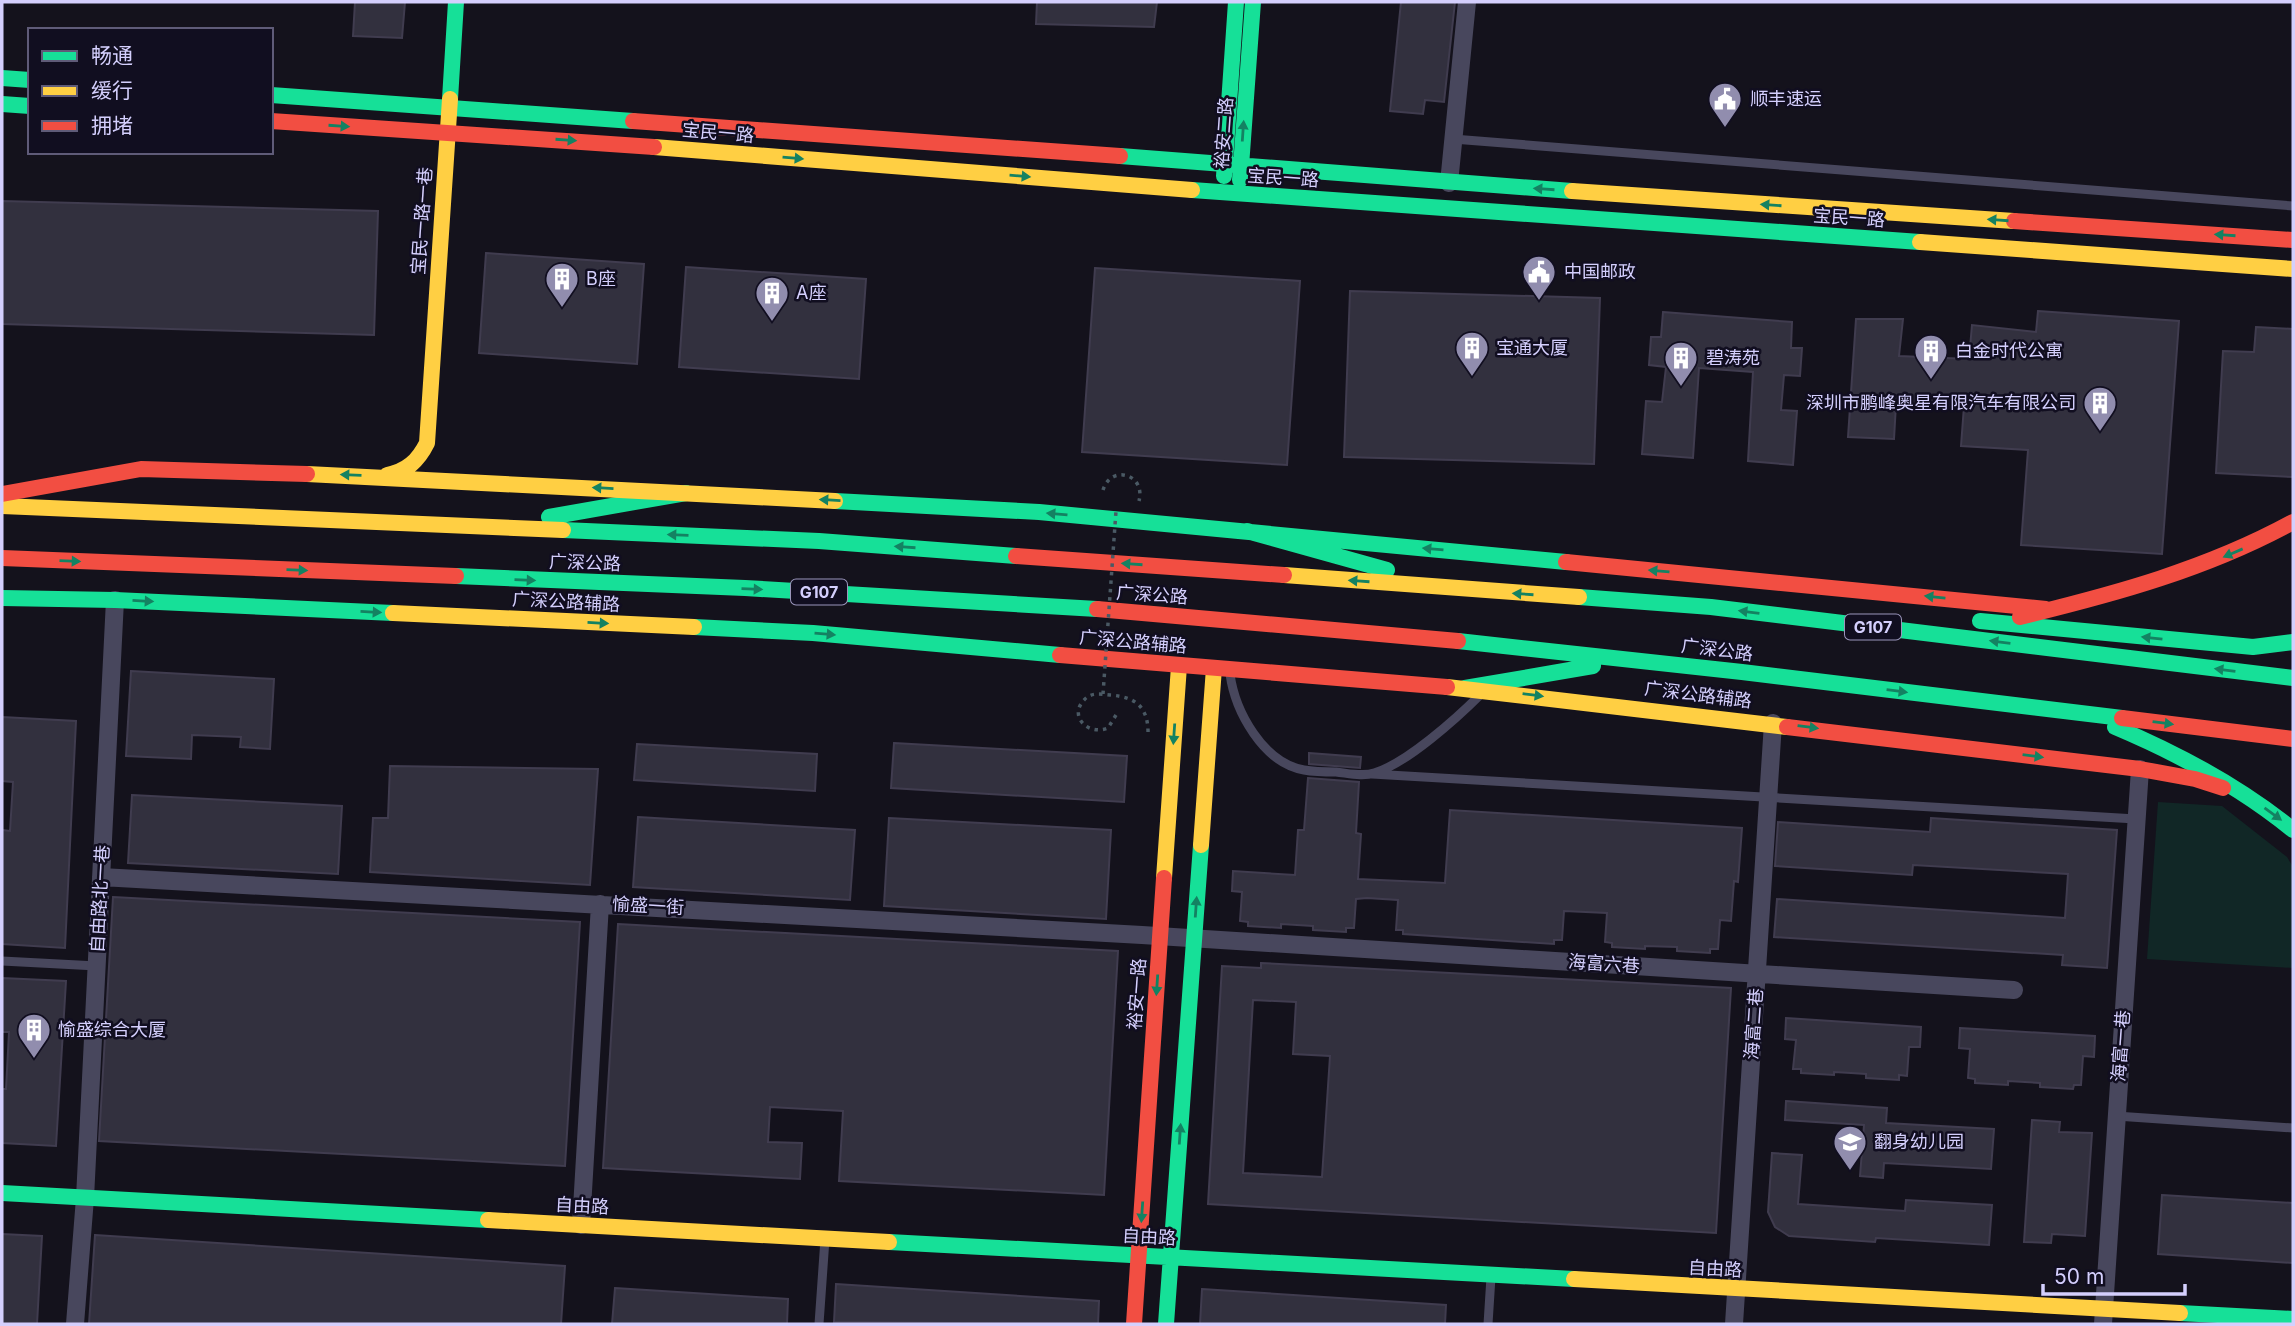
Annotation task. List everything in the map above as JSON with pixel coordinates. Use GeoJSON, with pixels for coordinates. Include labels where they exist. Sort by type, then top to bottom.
{"type":"FeatureCollection","features":[{"type":"Feature","properties":{"kind":"main road","name":"宝民一路一巷"},"geometry":{"type":"LineString","coordinates":[[427,443],[456,2]]}},
{"type":"Feature","properties":{"kind":"main road","name":"裕安二路"},"geometry":{"type":"LineString","coordinates":[[1229,193],[1240,186],[1233,164],[1236,2]]}},
{"type":"Feature","properties":{"kind":"main road","name":"裕安二路"},"geometry":{"type":"LineString","coordinates":[[1233,164],[1253,2]]}},
{"type":"Feature","properties":{"kind":"main road"},"geometry":{"type":"LineString","coordinates":[[2,78],[28,79]]}},
{"type":"Feature","properties":{"kind":"main road","name":"宝民一路"},"geometry":{"type":"LineString","coordinates":[[273,95],[1233,164],[1449,183],[2293,240]]}},
{"type":"Feature","properties":{"kind":"main road"},"geometry":{"type":"LineString","coordinates":[[2,104],[28,106]]}},
{"type":"Feature","properties":{"kind":"main road","name":"宝民一路"},"geometry":{"type":"LineString","coordinates":[[273,121],[618,144],[1229,193],[2293,269]]}},
{"type":"Feature","properties":{"kind":"main road"},"geometry":{"type":"LineString","coordinates":[[380,476],[405,471],[415,463],[427,443]]}},
{"type":"Feature","properties":{"kind":"main road"},"geometry":{"type":"LineString","coordinates":[[427,443],[437,466],[445,473],[467,481]]}},
{"type":"Feature","properties":{"kind":"main road"},"geometry":{"type":"LineString","coordinates":[[2,494],[141,469],[380,476],[1039,512],[2051,610],[2153,598]]}},
{"type":"Feature","properties":{"kind":"main road"},"geometry":{"type":"LineString","coordinates":[[491,527],[686,493]]}},
{"type":"Feature","properties":{"kind":"main road","name":"广深公路"},"geometry":{"type":"LineString","coordinates":[[2,506],[819,541],[1712,607],[2293,678]]}},
{"type":"Feature","properties":{"kind":"main road"},"geometry":{"type":"LineString","coordinates":[[2000,622],[2198,567],[2239,551],[2293,522]]}},
{"type":"Feature","properties":{"kind":"main road"},"geometry":{"type":"LineString","coordinates":[[1247,531],[1452,588]]}},
{"type":"Feature","properties":{"kind":"main road","name":"广深公路"},"geometry":{"type":"LineString","coordinates":[[2,558],[819,592],[1191,616],[1635,660],[2293,739]]}},
{"type":"Feature","properties":{"kind":"main road","name":"广深公路辅路"},"geometry":{"type":"LineString","coordinates":[[2,597],[813,633],[1179,666],[1465,688],[2140,769],[2194,779],[2252,799]]}},
{"type":"Feature","properties":{"kind":"main road"},"geometry":{"type":"LineString","coordinates":[[1779,616],[2000,622],[2253,647],[2293,642]]}},
{"type":"Feature","properties":{"kind":"main road"},"geometry":{"type":"LineString","coordinates":[[1465,688],[1635,660]]}},
{"type":"Feature","properties":{"kind":"main road","name":"裕安一路"},"geometry":{"type":"LineString","coordinates":[[1134,1324],[1179,666]]}},
{"type":"Feature","properties":{"kind":"main road"},"geometry":{"type":"LineString","coordinates":[[1166,1324],[1194,938],[1222,668]]}},
{"type":"Feature","properties":{"kind":"main road"},"geometry":{"type":"LineString","coordinates":[[2071,712],[2163,748],[2252,799],[2293,830]]}},
{"type":"Feature","properties":{"kind":"main road","name":"自由路"},"geometry":{"type":"LineString","coordinates":[[2,1194],[1736,1289],[2103,1317],[2293,1320]]}},
{"type":"Feature","properties":{"kind":"street"},"geometry":{"type":"LineString","coordinates":[[1449,183],[1467,2]]}},
{"type":"Feature","properties":{"kind":"street","name":"自由路北一巷"},"geometry":{"type":"LineString","coordinates":[[75,1324],[85,1198],[115,600]]}},
{"type":"Feature","properties":{"kind":"street","name":"海富二巷"},"geometry":{"type":"LineString","coordinates":[[1734,1324],[1773,723]]}},
{"type":"Feature","properties":{"kind":"street","name":"海富一巷"},"geometry":{"type":"LineString","coordinates":[[2103,1317],[2140,769]]}},
{"type":"Feature","properties":{"kind":"street","name":"愉盛一街"},"geometry":{"type":"LineString","coordinates":[[102,877],[1194,938]]}},
{"type":"Feature","properties":{"kind":"street"},"geometry":{"type":"LineString","coordinates":[[581,1225],[600,904]]}},
{"type":"Feature","properties":{"kind":"street","name":"海富六巷"},"geometry":{"type":"LineString","coordinates":[[1194,938],[2014,989]]}},
{"type":"Feature","properties":{"kind":"lane"},"geometry":{"type":"LineString","coordinates":[[1453,139],[2293,206]]}},
{"type":"Feature","properties":{"kind":"lane"},"geometry":{"type":"LineString","coordinates":[[1222,668],[1245,723],[1270,751],[1302,770],[2136,819]]}},
{"type":"Feature","properties":{"kind":"lane"},"geometry":{"type":"LineString","coordinates":[[1372,774],[1429,740],[1486,690]]}},
{"type":"Feature","properties":{"kind":"lane"},"geometry":{"type":"LineString","coordinates":[[2,961],[97,966]]}},
{"type":"Feature","properties":{"kind":"lane"},"geometry":{"type":"LineString","coordinates":[[2116,1116],[2293,1128]]}},
{"type":"Feature","properties":{"kind":"lane"},"geometry":{"type":"LineString","coordinates":[[819,1324],[825,1239]]}},
{"type":"Feature","properties":{"kind":"lane"},"geometry":{"type":"LineString","coordinates":[[1488,1324],[1491,1275]]}},
{"type":"Feature","properties":{"kind":"path"},"geometry":{"type":"LineString","coordinates":[[1103,694],[1116,511]]}},
{"type":"Feature","properties":{"kind":"path"},"geometry":{"type":"LineString","coordinates":[[1116,715],[1113,724],[1108,728],[1096,731],[1085,726],[1079,716],[1079,709],[1090,695],[1118,695],[1136,702],[1146,716],[1148,736]]}},
{"type":"Feature","properties":{"kind":"green space"},"geometry":{"type":"Polygon","coordinates":[[[2158,802],[2222,806],[2287,857],[2293,867],[2293,968],[2147,959],[2158,802]]]}},
{"type":"Feature","properties":{"kind":"building"},"geometry":{"type":"Polygon","coordinates":[[[355,2],[405,2],[402,38],[353,36],[355,2]]]}},
{"type":"Feature","properties":{"kind":"building"},"geometry":{"type":"Polygon","coordinates":[[[1037,2],[1157,2],[1154,27],[1036,24],[1037,2]]]}},
{"type":"Feature","properties":{"kind":"building"},"geometry":{"type":"Polygon","coordinates":[[[1401,2],[1455,2],[1444,102],[1425,100],[1423,114],[1390,111],[1401,2]]]}},
{"type":"Feature","properties":{"kind":"building"},"geometry":{"type":"Polygon","coordinates":[[[2,201],[378,211],[374,335],[2,324],[2,201]]]}},
{"type":"Feature","properties":{"kind":"building","name":"B座"},"geometry":{"type":"Polygon","coordinates":[[[486,253],[644,264],[637,364],[479,353],[486,253]]]}},
{"type":"Feature","properties":{"kind":"building","name":"A座"},"geometry":{"type":"Polygon","coordinates":[[[686,267],[866,279],[859,379],[679,367],[686,267]]]}},
{"type":"Feature","properties":{"kind":"building"},"geometry":{"type":"Polygon","coordinates":[[[1095,268],[1300,281],[1287,465],[1082,452],[1095,268]]]}},
{"type":"Feature","properties":{"kind":"building","name":"宝通大厦"},"geometry":{"type":"Polygon","coordinates":[[[1350,291],[1600,298],[1594,464],[1344,457],[1350,291]]]}},
{"type":"Feature","properties":{"kind":"building","name":"深圳市鹏峰奥星有限汽车有限公司"},"geometry":{"type":"Polygon","coordinates":[[[2038,311],[2179,321],[2162,554],[2021,545],[2028,450],[1961,446],[1964,406],[1896,404],[1894,439],[1848,437],[1856,319],[1903,319],[1899,356],[1969,359],[1972,325],[2036,332],[2038,311]]]}},
{"type":"Feature","properties":{"kind":"building","name":"碧涛苑"},"geometry":{"type":"Polygon","coordinates":[[[1663,312],[1792,322],[1791,348],[1802,348],[1800,376],[1784,375],[1781,410],[1797,411],[1793,465],[1748,461],[1753,372],[1699,368],[1693,458],[1642,454],[1646,401],[1662,402],[1666,367],[1649,365],[1651,337],[1661,337],[1663,312]]]}},
{"type":"Feature","properties":{"kind":"building"},"geometry":{"type":"Polygon","coordinates":[[[2256,327],[2293,329],[2293,477],[2216,473],[2223,351],[2254,352],[2256,327]]]}},
{"type":"Feature","properties":{"kind":"building"},"geometry":{"type":"Polygon","coordinates":[[[131,671],[274,679],[270,749],[240,747],[241,737],[192,735],[191,759],[126,756],[131,671]]]}},
{"type":"Feature","properties":{"kind":"building"},"geometry":{"type":"Polygon","coordinates":[[[2,717],[76,721],[65,948],[2,944],[2,830],[10,831],[13,782],[2,781],[2,717]]]}},
{"type":"Feature","properties":{"kind":"building"},"geometry":{"type":"Polygon","coordinates":[[[894,743],[1127,756],[1124,802],[891,788],[894,743]]]}},
{"type":"Feature","properties":{"kind":"building"},"geometry":{"type":"Polygon","coordinates":[[[637,744],[817,754],[815,791],[634,780],[637,744]]]}},
{"type":"Feature","properties":{"kind":"building"},"geometry":{"type":"Polygon","coordinates":[[[1309,753],[1361,757],[1360,768],[1309,764],[1309,753]]]}},
{"type":"Feature","properties":{"kind":"building"},"geometry":{"type":"Polygon","coordinates":[[[390,766],[598,769],[590,885],[370,872],[373,818],[388,818],[390,766]]]}},
{"type":"Feature","properties":{"kind":"building"},"geometry":{"type":"Polygon","coordinates":[[[1308,778],[1359,782],[1356,833],[1361,834],[1358,879],[1445,883],[1450,810],[1742,828],[1738,882],[1734,881],[1731,921],[1720,920],[1718,949],[1710,949],[1710,953],[1677,951],[1677,947],[1612,947],[1612,943],[1605,942],[1607,913],[1564,911],[1562,940],[1554,940],[1554,944],[1403,934],[1403,930],[1396,930],[1398,900],[1367,898],[1356,899],[1354,928],[1346,928],[1346,932],[1281,924],[1281,928],[1248,926],[1248,922],[1240,921],[1242,892],[1232,891],[1233,871],[1295,875],[1298,830],[1304,830],[1308,778]]]}},
{"type":"Feature","properties":{"kind":"building"},"geometry":{"type":"Polygon","coordinates":[[[132,795],[342,806],[338,874],[128,863],[132,795]]]}},
{"type":"Feature","properties":{"kind":"building"},"geometry":{"type":"Polygon","coordinates":[[[638,817],[855,830],[850,900],[633,887],[638,817]]]}},
{"type":"Feature","properties":{"kind":"building"},"geometry":{"type":"Polygon","coordinates":[[[889,818],[1111,830],[1106,919],[884,906],[889,818]]]}},
{"type":"Feature","properties":{"kind":"building"},"geometry":{"type":"Polygon","coordinates":[[[1931,818],[2117,830],[2107,968],[2062,965],[2063,955],[1774,937],[1777,899],[2065,918],[2068,874],[1913,865],[1912,875],[1775,866],[1778,822],[1930,832],[1931,818]]]}},
{"type":"Feature","properties":{"kind":"building"},"geometry":{"type":"Polygon","coordinates":[[[113,897],[580,922],[565,1166],[99,1141],[113,897]]]}},
{"type":"Feature","properties":{"kind":"building"},"geometry":{"type":"Polygon","coordinates":[[[618,924],[1118,951],[1104,1195],[839,1181],[843,1111],[770,1107],[768,1142],[802,1143],[800,1179],[603,1168],[618,924]]]}},
{"type":"Feature","properties":{"kind":"building"},"geometry":{"type":"Polygon","coordinates":[[[1261,963],[1731,988],[1716,1233],[1208,1204],[1222,966],[1261,968],[1261,963]],[[1253,1000],[1243,1173],[1322,1177],[1330,1056],[1293,1054],[1296,1002],[1253,1000]]]}},
{"type":"Feature","properties":{"kind":"building","name":"愉盛综合大厦"},"geometry":{"type":"Polygon","coordinates":[[[2,978],[66,981],[56,1146],[2,1143],[2,1089],[6,1089],[9,1032],[2,1032],[2,978]]]}},
{"type":"Feature","properties":{"kind":"building"},"geometry":{"type":"Polygon","coordinates":[[[1786,1018],[1921,1027],[1920,1047],[1909,1047],[1907,1076],[1899,1075],[1899,1080],[1866,1078],[1866,1074],[1801,1073],[1801,1069],[1793,1069],[1796,1040],[1785,1039],[1786,1018]]]}},
{"type":"Feature","properties":{"kind":"building"},"geometry":{"type":"Polygon","coordinates":[[[1960,1028],[2095,1036],[2094,1057],[2083,1056],[2081,1085],[2074,1085],[2073,1089],[2040,1087],[2040,1083],[2025,1082],[2008,1081],[2008,1085],[1975,1083],[1975,1079],[1968,1078],[1970,1049],[1959,1048],[1960,1028]]]}},
{"type":"Feature","properties":{"kind":"building"},"geometry":{"type":"Polygon","coordinates":[[[1786,1101],[1887,1108],[1886,1123],[1994,1129],[1991,1169],[1884,1163],[1883,1178],[1860,1176],[1864,1125],[1785,1120],[1786,1101]]]}},
{"type":"Feature","properties":{"kind":"building"},"geometry":{"type":"Polygon","coordinates":[[[2032,1120],[2060,1122],[2059,1132],[2092,1133],[2085,1236],[2052,1234],[2051,1243],[2024,1242],[2032,1120]]]}},
{"type":"Feature","properties":{"kind":"building"},"geometry":{"type":"Polygon","coordinates":[[[1772,1153],[1802,1155],[1798,1204],[1905,1211],[1906,1200],[1992,1205],[1989,1245],[1876,1238],[1875,1242],[1789,1236],[1775,1227],[1768,1212],[1772,1153]]]}},
{"type":"Feature","properties":{"kind":"building"},"geometry":{"type":"Polygon","coordinates":[[[2162,1195],[2293,1203],[2293,1263],[2158,1254],[2162,1195]]]}},
{"type":"Feature","properties":{"kind":"building"},"geometry":{"type":"Polygon","coordinates":[[[2,1234],[42,1236],[37,1324],[2,1324],[2,1234]]]}},
{"type":"Feature","properties":{"kind":"building"},"geometry":{"type":"Polygon","coordinates":[[[95,1235],[565,1266],[561,1324],[89,1324],[95,1235]]]}},
{"type":"Feature","properties":{"kind":"building"},"geometry":{"type":"Polygon","coordinates":[[[836,1284],[1099,1301],[1098,1324],[834,1322],[836,1284]]]}},
{"type":"Feature","properties":{"kind":"building"},"geometry":{"type":"Polygon","coordinates":[[[615,1288],[788,1299],[787,1324],[612,1324],[615,1288]]]}},
{"type":"Feature","properties":{"kind":"building"},"geometry":{"type":"Polygon","coordinates":[[[1202,1289],[1446,1305],[1445,1324],[1200,1324],[1202,1289]]]}},
{"type":"Feature","properties":{"kind":"traffic: fast"},"geometry":{"type":"LineString","coordinates":[[450,99],[456,2]]}},
{"type":"Feature","properties":{"kind":"traffic: fast"},"geometry":{"type":"LineString","coordinates":[[1224,176],[1236,2]]}},
{"type":"Feature","properties":{"kind":"traffic: fast"},"geometry":{"type":"LineString","coordinates":[[1240,180],[1253,2]]}},
{"type":"Feature","properties":{"kind":"traffic: fast"},"geometry":{"type":"LineString","coordinates":[[2,78],[28,80]]}},
{"type":"Feature","properties":{"kind":"traffic: fast"},"geometry":{"type":"LineString","coordinates":[[273,95],[633,121]]}},
{"type":"Feature","properties":{"kind":"traffic: fast"},"geometry":{"type":"LineString","coordinates":[[2,104],[28,106]]}},
{"type":"Feature","properties":{"kind":"traffic: fast"},"geometry":{"type":"LineString","coordinates":[[1120,156],[1572,191]]}},
{"type":"Feature","properties":{"kind":"traffic: fast"},"geometry":{"type":"LineString","coordinates":[[1192,190],[1920,242]]}},
{"type":"Feature","properties":{"kind":"traffic: fast"},"geometry":{"type":"LineString","coordinates":[[549,517],[686,493]]}},
{"type":"Feature","properties":{"kind":"traffic: fast"},"geometry":{"type":"LineString","coordinates":[[835,501],[1039,512],[1566,562]]}},
{"type":"Feature","properties":{"kind":"traffic: fast"},"geometry":{"type":"LineString","coordinates":[[563,530],[819,541],[1016,556]]}},
{"type":"Feature","properties":{"kind":"traffic: fast"},"geometry":{"type":"LineString","coordinates":[[1247,531],[1387,570]]}},
{"type":"Feature","properties":{"kind":"traffic: fast"},"geometry":{"type":"LineString","coordinates":[[456,576],[745,588],[1097,609]]}},
{"type":"Feature","properties":{"kind":"traffic: fast"},"geometry":{"type":"LineString","coordinates":[[1579,597],[1711,607],[2293,678]]}},
{"type":"Feature","properties":{"kind":"traffic: fast"},"geometry":{"type":"LineString","coordinates":[[2,598],[115,600],[393,613]]}},
{"type":"Feature","properties":{"kind":"traffic: fast"},"geometry":{"type":"LineString","coordinates":[[1980,621],[2253,647],[2293,642]]}},
{"type":"Feature","properties":{"kind":"traffic: fast"},"geometry":{"type":"LineString","coordinates":[[694,627],[813,633],[1060,655]]}},
{"type":"Feature","properties":{"kind":"traffic: fast"},"geometry":{"type":"LineString","coordinates":[[1458,641],[2122,718]]}},
{"type":"Feature","properties":{"kind":"traffic: fast"},"geometry":{"type":"LineString","coordinates":[[1465,688],[1593,666]]}},
{"type":"Feature","properties":{"kind":"traffic: fast"},"geometry":{"type":"LineString","coordinates":[[2115,727],[2208,772],[2293,830]]}},
{"type":"Feature","properties":{"kind":"traffic: fast"},"geometry":{"type":"LineString","coordinates":[[1166,1324],[1201,845]]}},
{"type":"Feature","properties":{"kind":"traffic: fast"},"geometry":{"type":"LineString","coordinates":[[2,1193],[488,1220]]}},
{"type":"Feature","properties":{"kind":"traffic: fast"},"geometry":{"type":"LineString","coordinates":[[889,1242],[1574,1279]]}},
{"type":"Feature","properties":{"kind":"traffic: fast"},"geometry":{"type":"LineString","coordinates":[[2180,1313],[2293,1319]]}},
{"type":"Feature","properties":{"kind":"traffic: slow"},"geometry":{"type":"LineString","coordinates":[[387,475],[411,464],[427,443],[450,99]]}},
{"type":"Feature","properties":{"kind":"traffic: slow"},"geometry":{"type":"LineString","coordinates":[[654,147],[1192,190]]}},
{"type":"Feature","properties":{"kind":"traffic: slow"},"geometry":{"type":"LineString","coordinates":[[1572,191],[2014,221]]}},
{"type":"Feature","properties":{"kind":"traffic: slow"},"geometry":{"type":"LineString","coordinates":[[1920,242],[2293,269]]}},
{"type":"Feature","properties":{"kind":"traffic: slow"},"geometry":{"type":"LineString","coordinates":[[307,474],[835,501]]}},
{"type":"Feature","properties":{"kind":"traffic: slow"},"geometry":{"type":"LineString","coordinates":[[2,506],[563,530]]}},
{"type":"Feature","properties":{"kind":"traffic: slow"},"geometry":{"type":"LineString","coordinates":[[1284,575],[1579,597]]}},
{"type":"Feature","properties":{"kind":"traffic: slow"},"geometry":{"type":"LineString","coordinates":[[393,613],[694,627]]}},
{"type":"Feature","properties":{"kind":"traffic: slow"},"geometry":{"type":"LineString","coordinates":[[1164,878],[1179,666]]}},
{"type":"Feature","properties":{"kind":"traffic: slow"},"geometry":{"type":"LineString","coordinates":[[1201,845],[1214,668]]}},
{"type":"Feature","properties":{"kind":"traffic: slow"},"geometry":{"type":"LineString","coordinates":[[1447,687],[1787,727]]}},
{"type":"Feature","properties":{"kind":"traffic: slow"},"geometry":{"type":"LineString","coordinates":[[488,1220],[889,1242]]}},
{"type":"Feature","properties":{"kind":"traffic: slow"},"geometry":{"type":"LineString","coordinates":[[1574,1279],[2180,1313]]}},
{"type":"Feature","properties":{"kind":"traffic: jam"},"geometry":{"type":"LineString","coordinates":[[273,121],[654,147]]}},
{"type":"Feature","properties":{"kind":"traffic: jam"},"geometry":{"type":"LineString","coordinates":[[633,121],[1120,156]]}},
{"type":"Feature","properties":{"kind":"traffic: jam"},"geometry":{"type":"LineString","coordinates":[[2014,221],[2293,240]]}},
{"type":"Feature","properties":{"kind":"traffic: jam"},"geometry":{"type":"LineString","coordinates":[[2,494],[141,469],[307,474]]}},
{"type":"Feature","properties":{"kind":"traffic: jam"},"geometry":{"type":"LineString","coordinates":[[2020,617],[2160,579],[2260,539],[2293,522]]}},
{"type":"Feature","properties":{"kind":"traffic: jam"},"geometry":{"type":"LineString","coordinates":[[1016,556],[1284,575]]}},
{"type":"Feature","properties":{"kind":"traffic: jam"},"geometry":{"type":"LineString","coordinates":[[2,558],[456,576]]}},
{"type":"Feature","properties":{"kind":"traffic: jam"},"geometry":{"type":"LineString","coordinates":[[1566,562],[2046,609]]}},
{"type":"Feature","properties":{"kind":"traffic: jam"},"geometry":{"type":"LineString","coordinates":[[1097,609],[1458,641]]}},
{"type":"Feature","properties":{"kind":"traffic: jam"},"geometry":{"type":"LineString","coordinates":[[1060,655],[1447,687]]}},
{"type":"Feature","properties":{"kind":"traffic: jam"},"geometry":{"type":"LineString","coordinates":[[2122,718],[2293,739]]}},
{"type":"Feature","properties":{"kind":"traffic: jam"},"geometry":{"type":"LineString","coordinates":[[1787,727],[2140,769],[2195,779],[2223,788]]}},
{"type":"Feature","properties":{"kind":"traffic: jam"},"geometry":{"type":"LineString","coordinates":[[1134,1324],[1164,878]]}},
{"type":"Feature","properties":{"kind":"place","name":"顺丰速运"},"geometry":{"type":"Point","coordinates":[1725,129]}},
{"type":"Feature","properties":{"kind":"place","name":"中国邮政"},"geometry":{"type":"Point","coordinates":[1539,302]}},
{"type":"Feature","properties":{"kind":"place","name":"B座"},"geometry":{"type":"Point","coordinates":[562,309]}},
{"type":"Feature","properties":{"kind":"place","name":"A座"},"geometry":{"type":"Point","coordinates":[772,323]}},
{"type":"Feature","properties":{"kind":"place","name":"宝通大厦"},"geometry":{"type":"Point","coordinates":[1472,378]}},
{"type":"Feature","properties":{"kind":"place","name":"白金时代公寓"},"geometry":{"type":"Point","coordinates":[1931,381]}},
{"type":"Feature","properties":{"kind":"place","name":"碧涛苑"},"geometry":{"type":"Point","coordinates":[1681,388]}},
{"type":"Feature","properties":{"kind":"place","name":"深圳市鹏峰奥星有限汽车有限公司"},"geometry":{"type":"Point","coordinates":[2100,433]}},
{"type":"Feature","properties":{"kind":"place","name":"愉盛综合大厦"},"geometry":{"type":"Point","coordinates":[34,1060]}},
{"type":"Feature","properties":{"kind":"place","name":"翻身幼儿园"},"geometry":{"type":"Point","coordinates":[1850,1172]}}]}
